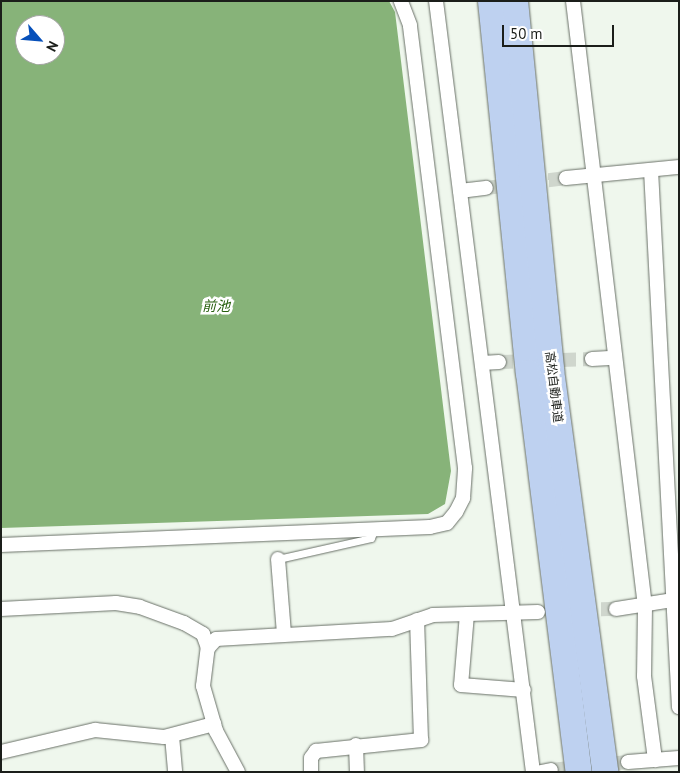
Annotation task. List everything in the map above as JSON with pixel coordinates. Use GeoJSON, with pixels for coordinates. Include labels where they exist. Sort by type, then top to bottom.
{"type":"FeatureCollection","features":[{"type":"Feature","properties":{"kind":"highway","name":"高松自動車道"},"geometry":{"type":"LineString","coordinates":[[491,1],[529,373],[579,772]]}},
{"type":"Feature","properties":{"kind":"highway","name":"高松自動車道"},"geometry":{"type":"LineString","coordinates":[[515,1],[551,370],[616,767]]}},
{"type":"Feature","properties":{"kind":"street"},"geometry":{"type":"LineString","coordinates":[[1,545],[374,530],[447,523],[463,498],[466,483],[412,38],[400,1]]}},
{"type":"Feature","properties":{"kind":"street"},"geometry":{"type":"LineString","coordinates":[[436,1],[533,772]]}},
{"type":"Feature","properties":{"kind":"street"},"geometry":{"type":"LineString","coordinates":[[573,1],[592,176],[645,607],[644,676],[655,760]]}},
{"type":"Feature","properties":{"kind":"street"},"geometry":{"type":"LineString","coordinates":[[566,178],[679,167]]}},
{"type":"Feature","properties":{"kind":"street"},"geometry":{"type":"LineString","coordinates":[[651,170],[675,599],[679,707]]}},
{"type":"Feature","properties":{"kind":"street"},"geometry":{"type":"LineString","coordinates":[[460,191],[486,188]]}},
{"type":"Feature","properties":{"kind":"street"},"geometry":{"type":"LineString","coordinates":[[592,359],[614,358]]}},
{"type":"Feature","properties":{"kind":"street"},"geometry":{"type":"LineString","coordinates":[[482,363],[499,362]]}},
{"type":"Feature","properties":{"kind":"street"},"geometry":{"type":"LineString","coordinates":[[278,559],[284,634]]}},
{"type":"Feature","properties":{"kind":"street"},"geometry":{"type":"LineString","coordinates":[[616,609],[645,607],[675,599]]}},
{"type":"Feature","properties":{"kind":"street"},"geometry":{"type":"LineString","coordinates":[[1,609],[116,603],[140,607],[184,623],[203,634],[208,648],[203,686],[214,724],[238,772]]}},
{"type":"Feature","properties":{"kind":"street"},"geometry":{"type":"LineString","coordinates":[[208,648],[216,639],[392,628],[417,620],[467,614],[538,612]]}},
{"type":"Feature","properties":{"kind":"street"},"geometry":{"type":"LineString","coordinates":[[467,614],[461,685],[524,690]]}},
{"type":"Feature","properties":{"kind":"street"},"geometry":{"type":"LineString","coordinates":[[311,772],[311,758],[316,751],[356,745],[421,740],[417,620]]}},
{"type":"Feature","properties":{"kind":"street"},"geometry":{"type":"LineString","coordinates":[[1,752],[95,730],[172,736],[214,724]]}},
{"type":"Feature","properties":{"kind":"street"},"geometry":{"type":"LineString","coordinates":[[172,736],[175,772]]}},
{"type":"Feature","properties":{"kind":"street"},"geometry":{"type":"LineString","coordinates":[[356,745],[357,772]]}},
{"type":"Feature","properties":{"kind":"street"},"geometry":{"type":"LineString","coordinates":[[616,767],[679,758]]}},
{"type":"Feature","properties":{"kind":"lane"},"geometry":{"type":"LineString","coordinates":[[278,559],[371,538],[374,530]]}},
{"type":"Feature","properties":{"kind":"water","name":"前池"},"geometry":{"type":"Polygon","coordinates":[[[1,1],[389,1],[395,12],[451,471],[445,504],[428,514],[1,528],[1,1]]]}},
{"type":"Feature","properties":{"kind":"tunnel"},"geometry":{"type":"LineString","coordinates":[[486,188],[566,178]]}},
{"type":"Feature","properties":{"kind":"tunnel"},"geometry":{"type":"LineString","coordinates":[[499,362],[592,359]]}},
{"type":"Feature","properties":{"kind":"tunnel"},"geometry":{"type":"LineString","coordinates":[[580,610],[616,609]]}},
{"type":"Feature","properties":{"kind":"tunnel"},"geometry":{"type":"LineString","coordinates":[[551,770],[628,762]]}}]}
